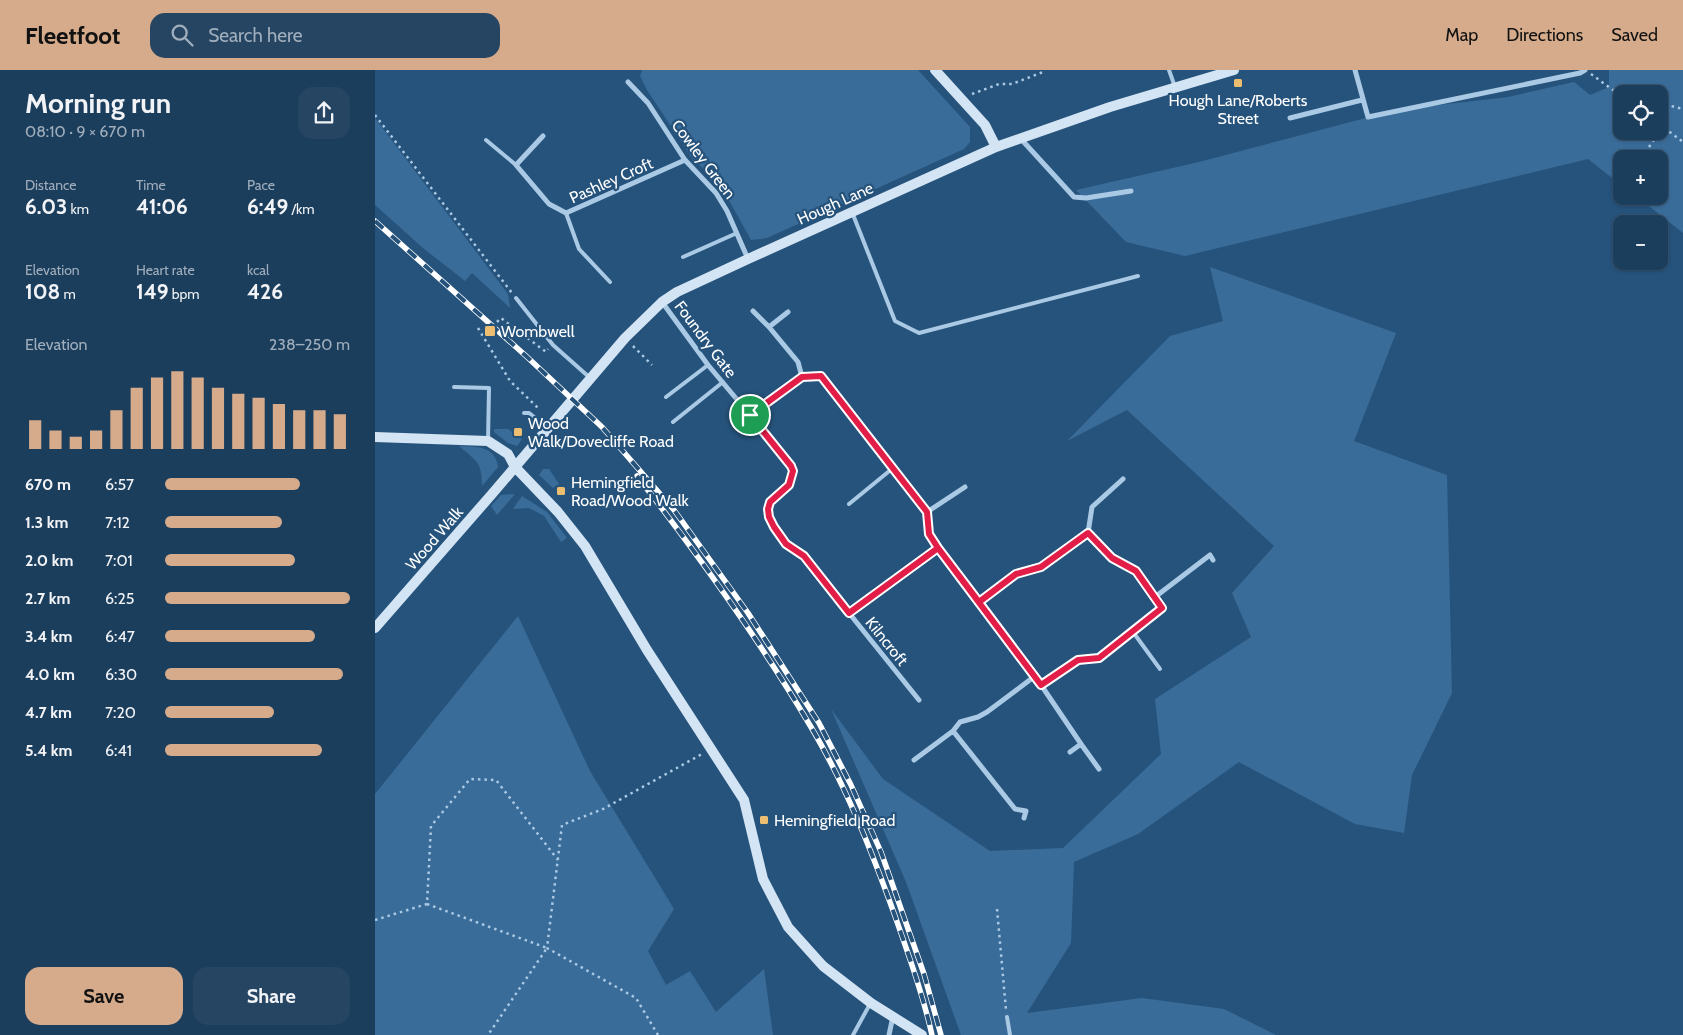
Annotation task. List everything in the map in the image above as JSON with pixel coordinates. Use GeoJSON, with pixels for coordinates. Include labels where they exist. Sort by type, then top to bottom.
{"type":"FeatureCollection","features":[{"type":"Feature","properties":{"kind":"main road"},"geometry":{"type":"LineString","coordinates":[[935,70],[985,125],[996,147]]}},
{"type":"Feature","properties":{"kind":"main road","name":"Hough Lane"},"geometry":{"type":"LineString","coordinates":[[515,467],[625,338],[662,302],[677,292],[996,147],[1175,87],[1234,70]]}},
{"type":"Feature","properties":{"kind":"main road"},"geometry":{"type":"LineString","coordinates":[[375,437],[488,441],[508,454],[515,467],[558,512],[585,546],[647,650],[744,800],[763,879],[789,928],[823,966],[871,1002],[920,1034]]}},
{"type":"Feature","properties":{"kind":"main road","name":"Wood Walk"},"geometry":{"type":"LineString","coordinates":[[375,628],[515,467]]}},
{"type":"Feature","properties":{"kind":"street"},"geometry":{"type":"LineString","coordinates":[[1355,70],[1368,117],[1585,70]]}},
{"type":"Feature","properties":{"kind":"street","name":"Cowley Green"},"geometry":{"type":"LineString","coordinates":[[628,82],[648,103],[685,160],[715,193],[727,211],[748,259]]}},
{"type":"Feature","properties":{"kind":"street"},"geometry":{"type":"LineString","coordinates":[[1290,118],[1362,100]]}},
{"type":"Feature","properties":{"kind":"street"},"geometry":{"type":"LineString","coordinates":[[516,165],[543,136]]}},
{"type":"Feature","properties":{"kind":"street"},"geometry":{"type":"LineString","coordinates":[[1020,138],[1074,198],[1131,191]]}},
{"type":"Feature","properties":{"kind":"street","name":"Pashley Croft"},"geometry":{"type":"LineString","coordinates":[[516,165],[549,204],[566,214],[685,160]]}},
{"type":"Feature","properties":{"kind":"street","name":"Foundry Gate"},"geometry":{"type":"LineString","coordinates":[[662,302],[708,365],[791,466],[793,471],[789,485],[770,502],[768,509],[769,517],[786,544],[804,556],[849,613]]}},
{"type":"Feature","properties":{"kind":"street"},"geometry":{"type":"LineString","coordinates":[[753,311],[798,362],[802,377]]}},
{"type":"Feature","properties":{"kind":"street"},"geometry":{"type":"LineString","coordinates":[[769,327],[788,312]]}},
{"type":"Feature","properties":{"kind":"street"},"geometry":{"type":"LineString","coordinates":[[750,415],[802,377],[821,376],[927,512],[929,534],[938,548],[1035,676],[1099,769]]}},
{"type":"Feature","properties":{"kind":"street"},"geometry":{"type":"LineString","coordinates":[[979,602],[1016,574],[1041,567],[1088,533],[1092,508],[1123,479]]}},
{"type":"Feature","properties":{"kind":"street"},"geometry":{"type":"LineString","coordinates":[[927,512],[965,487]]}},
{"type":"Feature","properties":{"kind":"street"},"geometry":{"type":"LineString","coordinates":[[1041,685],[1078,660],[1099,658],[1162,608],[1136,571],[1112,558],[1088,533]]}},
{"type":"Feature","properties":{"kind":"street","name":"Kilncroft"},"geometry":{"type":"LineString","coordinates":[[919,700],[849,613],[938,548]]}},
{"type":"Feature","properties":{"kind":"street"},"geometry":{"type":"LineString","coordinates":[[1155,598],[1210,555],[1213,560]]}},
{"type":"Feature","properties":{"kind":"street"},"geometry":{"type":"LineString","coordinates":[[914,760],[953,731],[960,722],[978,717],[987,712],[1035,676]]}},
{"type":"Feature","properties":{"kind":"street"},"geometry":{"type":"LineString","coordinates":[[953,731],[1015,809],[1026,811],[1024,818]]}},
{"type":"Feature","properties":{"kind":"street"},"geometry":{"type":"LineString","coordinates":[[1070,752],[1081,744]]}},
{"type":"Feature","properties":{"kind":"street"},"geometry":{"type":"LineString","coordinates":[[889,1035],[893,1016]]}},
{"type":"Feature","properties":{"kind":"lane"},"geometry":{"type":"LineString","coordinates":[[1169,70],[1175,87]]}},
{"type":"Feature","properties":{"kind":"lane"},"geometry":{"type":"LineString","coordinates":[[486,140],[516,165]]}},
{"type":"Feature","properties":{"kind":"lane"},"geometry":{"type":"LineString","coordinates":[[852,212],[895,321],[919,334],[1138,276]]}},
{"type":"Feature","properties":{"kind":"lane"},"geometry":{"type":"LineString","coordinates":[[566,214],[579,249],[610,282]]}},
{"type":"Feature","properties":{"kind":"lane"},"geometry":{"type":"LineString","coordinates":[[683,257],[737,233]]}},
{"type":"Feature","properties":{"kind":"lane"},"geometry":{"type":"LineString","coordinates":[[515,298],[553,345],[589,381]]}},
{"type":"Feature","properties":{"kind":"lane"},"geometry":{"type":"LineString","coordinates":[[666,397],[708,365]]}},
{"type":"Feature","properties":{"kind":"lane"},"geometry":{"type":"LineString","coordinates":[[673,422],[723,382]]}},
{"type":"Feature","properties":{"kind":"lane"},"geometry":{"type":"LineString","coordinates":[[454,387],[489,388],[488,441]]}},
{"type":"Feature","properties":{"kind":"lane"},"geometry":{"type":"LineString","coordinates":[[524,413],[529,413],[551,425]]}},
{"type":"Feature","properties":{"kind":"lane"},"geometry":{"type":"LineString","coordinates":[[849,504],[893,468]]}},
{"type":"Feature","properties":{"kind":"lane"},"geometry":{"type":"LineString","coordinates":[[1133,632],[1160,669]]}},
{"type":"Feature","properties":{"kind":"lane"},"geometry":{"type":"LineString","coordinates":[[853,1035],[871,1002]]}},
{"type":"Feature","properties":{"kind":"lane"},"geometry":{"type":"LineString","coordinates":[[1007,1017],[1010,1035]]}},
{"type":"Feature","properties":{"kind":"path"},"geometry":{"type":"LineString","coordinates":[[1585,70],[1613,90]]}},
{"type":"Feature","properties":{"kind":"path"},"geometry":{"type":"LineString","coordinates":[[962,98],[999,84],[1012,84],[1043,72]]}},
{"type":"Feature","properties":{"kind":"path"},"geometry":{"type":"LineString","coordinates":[[1668,105],[1683,109]]}},
{"type":"Feature","properties":{"kind":"path"},"geometry":{"type":"LineString","coordinates":[[375,115],[515,298]]}},
{"type":"Feature","properties":{"kind":"path"},"geometry":{"type":"LineString","coordinates":[[1668,131],[1683,142]]}},
{"type":"Feature","properties":{"kind":"path"},"geometry":{"type":"LineString","coordinates":[[1649,147],[1654,140]]}},
{"type":"Feature","properties":{"kind":"path"},"geometry":{"type":"LineString","coordinates":[[497,322],[501,318],[546,352],[553,345]]}},
{"type":"Feature","properties":{"kind":"path"},"geometry":{"type":"LineString","coordinates":[[478,328],[510,381],[543,413],[551,425]]}},
{"type":"Feature","properties":{"kind":"path"},"geometry":{"type":"LineString","coordinates":[[625,338],[652,365]]}},
{"type":"Feature","properties":{"kind":"path"},"geometry":{"type":"LineString","coordinates":[[488,1035],[547,948],[562,825],[603,809],[712,749]]}},
{"type":"Feature","properties":{"kind":"path"},"geometry":{"type":"LineString","coordinates":[[427,904],[431,826],[470,779],[497,780],[558,860]]}},
{"type":"Feature","properties":{"kind":"path"},"geometry":{"type":"LineString","coordinates":[[375,920],[427,904],[547,948],[636,998],[658,1035]]}},
{"type":"Feature","properties":{"kind":"path"},"geometry":{"type":"LineString","coordinates":[[997,909],[1007,1017]]}},
{"type":"Feature","properties":{"kind":"shaded area"},"geometry":{"type":"Polygon","coordinates":[[[642,70],[918,70],[970,127],[970,142],[964,149],[767,238],[751,240],[721,186],[692,158],[647,90],[640,76],[642,70]]]}},
{"type":"Feature","properties":{"kind":"shaded area"},"geometry":{"type":"Polygon","coordinates":[[[1609,70],[1683,70],[1683,233],[1668,221],[1668,215],[1660,215],[1647,205],[1668,205],[1668,150],[1613,150],[1613,179],[1588,159],[1185,256],[1126,242],[1076,190],[1199,162],[1396,110],[1508,97],[1574,82],[1590,95],[1609,87],[1609,70]]]}},
{"type":"Feature","properties":{"kind":"shaded area"},"geometry":{"type":"Polygon","coordinates":[[[375,118],[508,294],[510,308],[472,273],[465,281],[423,248],[375,205],[375,118]]]}},
{"type":"Feature","properties":{"kind":"shaded area"},"geometry":{"type":"Polygon","coordinates":[[[1210,267],[1396,333],[1354,441],[1447,475],[1452,693],[1412,775],[1404,833],[1355,824],[1239,762],[1138,834],[1074,862],[1071,943],[1027,1013],[1142,998],[1224,1009],[1276,1035],[961,1035],[906,882],[831,709],[883,779],[990,851],[1063,848],[1161,754],[1155,699],[1251,637],[1232,593],[1274,546],[1127,410],[1067,441],[1170,336],[1223,321],[1210,267]]]}},
{"type":"Feature","properties":{"kind":"shaded area"},"geometry":{"type":"Polygon","coordinates":[[[494,429],[508,429],[522,439],[517,446],[508,443],[494,432],[494,429]]]}},
{"type":"Feature","properties":{"kind":"shaded area"},"geometry":{"type":"Polygon","coordinates":[[[459,446],[484,449],[489,451],[496,460],[498,467],[482,486],[481,471],[477,462],[459,446]]]}},
{"type":"Feature","properties":{"kind":"shaded area"},"geometry":{"type":"Polygon","coordinates":[[[543,469],[549,469],[559,484],[553,488],[539,475],[543,469]]]}},
{"type":"Feature","properties":{"kind":"shaded area"},"geometry":{"type":"Polygon","coordinates":[[[515,494],[497,515],[491,506],[501,495],[515,494]]]}},
{"type":"Feature","properties":{"kind":"shaded area"},"geometry":{"type":"Polygon","coordinates":[[[522,496],[547,512],[567,538],[561,542],[544,516],[529,508],[513,509],[522,496]]]}},
{"type":"Feature","properties":{"kind":"shaded area"},"geometry":{"type":"Polygon","coordinates":[[[518,616],[590,771],[674,909],[648,951],[666,985],[690,971],[716,1012],[764,969],[773,1035],[375,1035],[375,794],[518,616]]]}},
{"type":"Feature","properties":{"kind":"railway"},"geometry":{"type":"LineString","coordinates":[[375,221],[526,356],[602,427],[674,510],[748,613],[819,723],[851,785],[881,852],[924,974],[941,1035]]}},
{"type":"Feature","properties":{"kind":"railway"},"geometry":{"type":"LineString","coordinates":[[637,476],[706,567],[791,694],[824,749],[847,796],[877,868],[915,976],[932,1035]]}},
{"type":"Feature","properties":{"kind":"place","name":"Hough Lane/Roberts Street"},"geometry":{"type":"Point","coordinates":[1238,83]}},
{"type":"Feature","properties":{"kind":"place","name":"Wombwell"},"geometry":{"type":"Point","coordinates":[490,331]}},
{"type":"Feature","properties":{"kind":"place","name":"Wood Walk/Dovecliffe Road"},"geometry":{"type":"Point","coordinates":[518,432]}},
{"type":"Feature","properties":{"kind":"place","name":"Hemingfield Road/Wood Walk"},"geometry":{"type":"Point","coordinates":[561,491]}},
{"type":"Feature","properties":{"kind":"place","name":"Hemingfield Road"},"geometry":{"type":"Point","coordinates":[764,820]}},
{"type":"Feature","properties":{"kind":"route"},"geometry":{"type":"LineString","coordinates":[[750,415],[793,471],[789,485],[770,502],[768,509],[769,517],[774,527],[786,544],[804,556],[849,613],[938,548],[979,602],[1016,574],[1041,567],[1088,533],[1112,558],[1136,571],[1162,608],[1099,658],[1078,660],[1041,685],[938,548],[929,534],[927,512],[821,376],[802,377],[750,415]]}}]}
